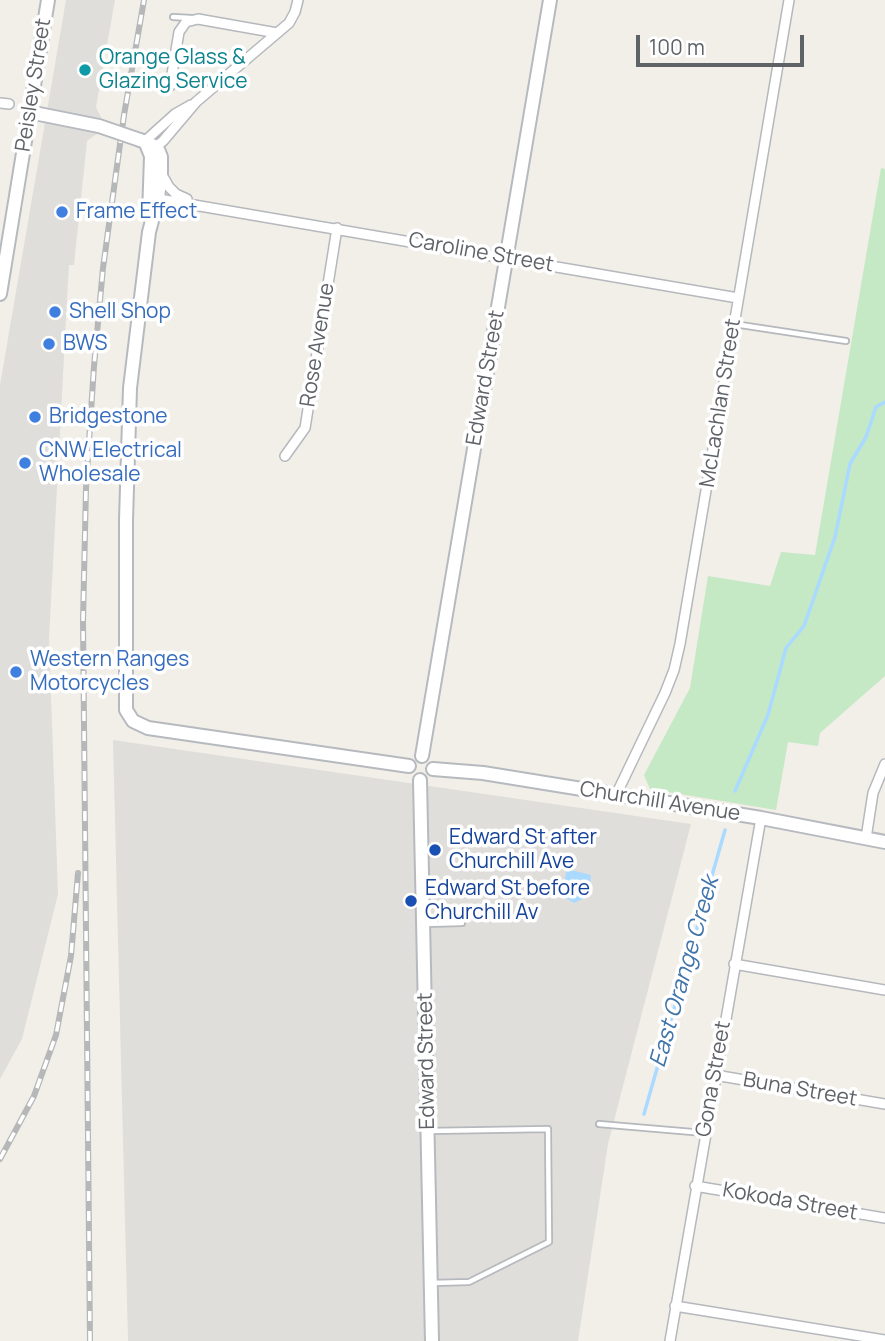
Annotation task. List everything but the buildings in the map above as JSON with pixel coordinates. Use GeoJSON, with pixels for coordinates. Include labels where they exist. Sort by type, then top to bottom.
{"type":"FeatureCollection","features":[{"type":"Feature","properties":{"kind":"street","name":"Peisley Street"},"geometry":{"type":"LineString","coordinates":[[0,294],[47,0]]}},
{"type":"Feature","properties":{"kind":"street"},"geometry":{"type":"LineString","coordinates":[[148,145],[293,18],[298,0]]}},
{"type":"Feature","properties":{"kind":"street","name":"Edward Street"},"geometry":{"type":"LineString","coordinates":[[422,756],[550,0]]}},
{"type":"Feature","properties":{"kind":"street","name":"McLachlan Street"},"geometry":{"type":"LineString","coordinates":[[616,795],[656,715],[674,670],[789,0]]}},
{"type":"Feature","properties":{"kind":"street"},"geometry":{"type":"LineString","coordinates":[[170,86],[178,32],[186,22],[198,19],[277,33]]}},
{"type":"Feature","properties":{"kind":"street"},"geometry":{"type":"LineString","coordinates":[[196,102],[175,114],[148,145],[153,197],[130,388],[124,702],[128,715],[133,721],[148,728],[409,766]]}},
{"type":"Feature","properties":{"kind":"street"},"geometry":{"type":"LineString","coordinates":[[29,113],[99,126],[148,145],[161,157],[161,173],[153,197]]}},
{"type":"Feature","properties":{"kind":"street","name":"Caroline Street"},"geometry":{"type":"LineString","coordinates":[[161,173],[176,194],[223,208]]}},
{"type":"Feature","properties":{"kind":"street","name":"Caroline Street"},"geometry":{"type":"LineString","coordinates":[[153,197],[738,298]]}},
{"type":"Feature","properties":{"kind":"street","name":"Rose Avenue"},"geometry":{"type":"LineString","coordinates":[[285,456],[305,428],[337,228]]}},
{"type":"Feature","properties":{"kind":"street"},"geometry":{"type":"LineString","coordinates":[[422,756],[432,762],[433,769],[430,776],[420,780],[412,777],[409,766],[415,757],[422,756]]}},
{"type":"Feature","properties":{"kind":"street"},"geometry":{"type":"LineString","coordinates":[[866,838],[873,793],[885,764]]}},
{"type":"Feature","properties":{"kind":"street","name":"Churchill Avenue"},"geometry":{"type":"LineString","coordinates":[[433,769],[483,774],[761,818],[885,842]]}},
{"type":"Feature","properties":{"kind":"street","name":"Edward Street"},"geometry":{"type":"LineString","coordinates":[[420,780],[432,1341]]}},
{"type":"Feature","properties":{"kind":"street","name":"Gona Street"},"geometry":{"type":"LineString","coordinates":[[670,1341],[704,1133],[761,818]]}},
{"type":"Feature","properties":{"kind":"street"},"geometry":{"type":"LineString","coordinates":[[734,964],[885,990]]}},
{"type":"Feature","properties":{"kind":"street","name":"Buna Street"},"geometry":{"type":"LineString","coordinates":[[715,1075],[885,1104]]}},
{"type":"Feature","properties":{"kind":"street","name":"Kokoda Street"},"geometry":{"type":"LineString","coordinates":[[695,1186],[885,1218]]}},
{"type":"Feature","properties":{"kind":"street"},"geometry":{"type":"LineString","coordinates":[[675,1306],[885,1340]]}},
{"type":"Feature","properties":{"kind":"lane"},"geometry":{"type":"LineString","coordinates":[[173,17],[198,19]]}},
{"type":"Feature","properties":{"kind":"lane"},"geometry":{"type":"LineString","coordinates":[[734,324],[846,341]]}},
{"type":"Feature","properties":{"kind":"lane"},"geometry":{"type":"LineString","coordinates":[[423,924],[462,923]]}},
{"type":"Feature","properties":{"kind":"lane"},"geometry":{"type":"LineString","coordinates":[[599,1124],[704,1133]]}},
{"type":"Feature","properties":{"kind":"lane"},"geometry":{"type":"LineString","coordinates":[[428,1131],[548,1129],[549,1242],[469,1282],[431,1283]]}},
{"type":"Feature","properties":{"kind":"shaded area"},"geometry":{"type":"Polygon","coordinates":[[[66,0],[115,0],[96,107],[101,117],[98,133],[87,141],[74,265],[69,265],[49,638],[58,894],[22,1039],[0,1079],[0,385],[66,0]]]}},
{"type":"Feature","properties":{"kind":"shaded area"},"geometry":{"type":"Polygon","coordinates":[[[113,740],[691,824],[608,1144],[578,1341],[128,1341],[113,740]]]}},
{"type":"Feature","properties":{"kind":"green space"},"geometry":{"type":"Polygon","coordinates":[[[881,168],[885,169],[885,676],[820,733],[818,746],[788,742],[776,810],[650,789],[644,775],[690,688],[708,576],[770,586],[781,552],[815,555],[881,168]]]}},
{"type":"Feature","properties":{"kind":"water"},"geometry":{"type":"Polygon","coordinates":[[[567,869],[591,875],[589,896],[574,903],[561,895],[567,869]]]}},
{"type":"Feature","properties":{"kind":"waterway","name":"East Orange Creek"},"geometry":{"type":"LineString","coordinates":[[735,791],[768,715],[786,648],[804,626],[835,537],[850,464],[866,437],[876,407],[885,402]]}},
{"type":"Feature","properties":{"kind":"waterway","name":"East Orange Creek"},"geometry":{"type":"LineString","coordinates":[[644,1114],[725,830]]}},
{"type":"Feature","properties":{"kind":"railway"},"geometry":{"type":"LineString","coordinates":[[90,1341],[83,621],[86,488],[103,268],[124,115],[144,0]]}},
{"type":"Feature","properties":{"kind":"railway"},"geometry":{"type":"LineString","coordinates":[[0,1159],[34,1096],[56,1035],[71,956],[78,873]]}},
{"type":"Feature","properties":{"kind":"place","name":"Orange Glass & Glazing Service"},"geometry":{"type":"Point","coordinates":[85,70]}},
{"type":"Feature","properties":{"kind":"place","name":"Frame Effect"},"geometry":{"type":"Point","coordinates":[62,212]}},
{"type":"Feature","properties":{"kind":"place","name":"Shell Shop"},"geometry":{"type":"Point","coordinates":[55,312]}},
{"type":"Feature","properties":{"kind":"place","name":"BWS"},"geometry":{"type":"Point","coordinates":[49,344]}},
{"type":"Feature","properties":{"kind":"place","name":"Bridgestone"},"geometry":{"type":"Point","coordinates":[35,417]}},
{"type":"Feature","properties":{"kind":"place","name":"CNW Electrical Wholesale"},"geometry":{"type":"Point","coordinates":[25,463]}},
{"type":"Feature","properties":{"kind":"place","name":"Western Ranges Motorcycles"},"geometry":{"type":"Point","coordinates":[16,672]}},
{"type":"Feature","properties":{"kind":"place","name":"Edward St after Churchill Ave"},"geometry":{"type":"Point","coordinates":[435,850]}},
{"type":"Feature","properties":{"kind":"place","name":"Edward St before Churchill Av"},"geometry":{"type":"Point","coordinates":[411,901]}}]}
